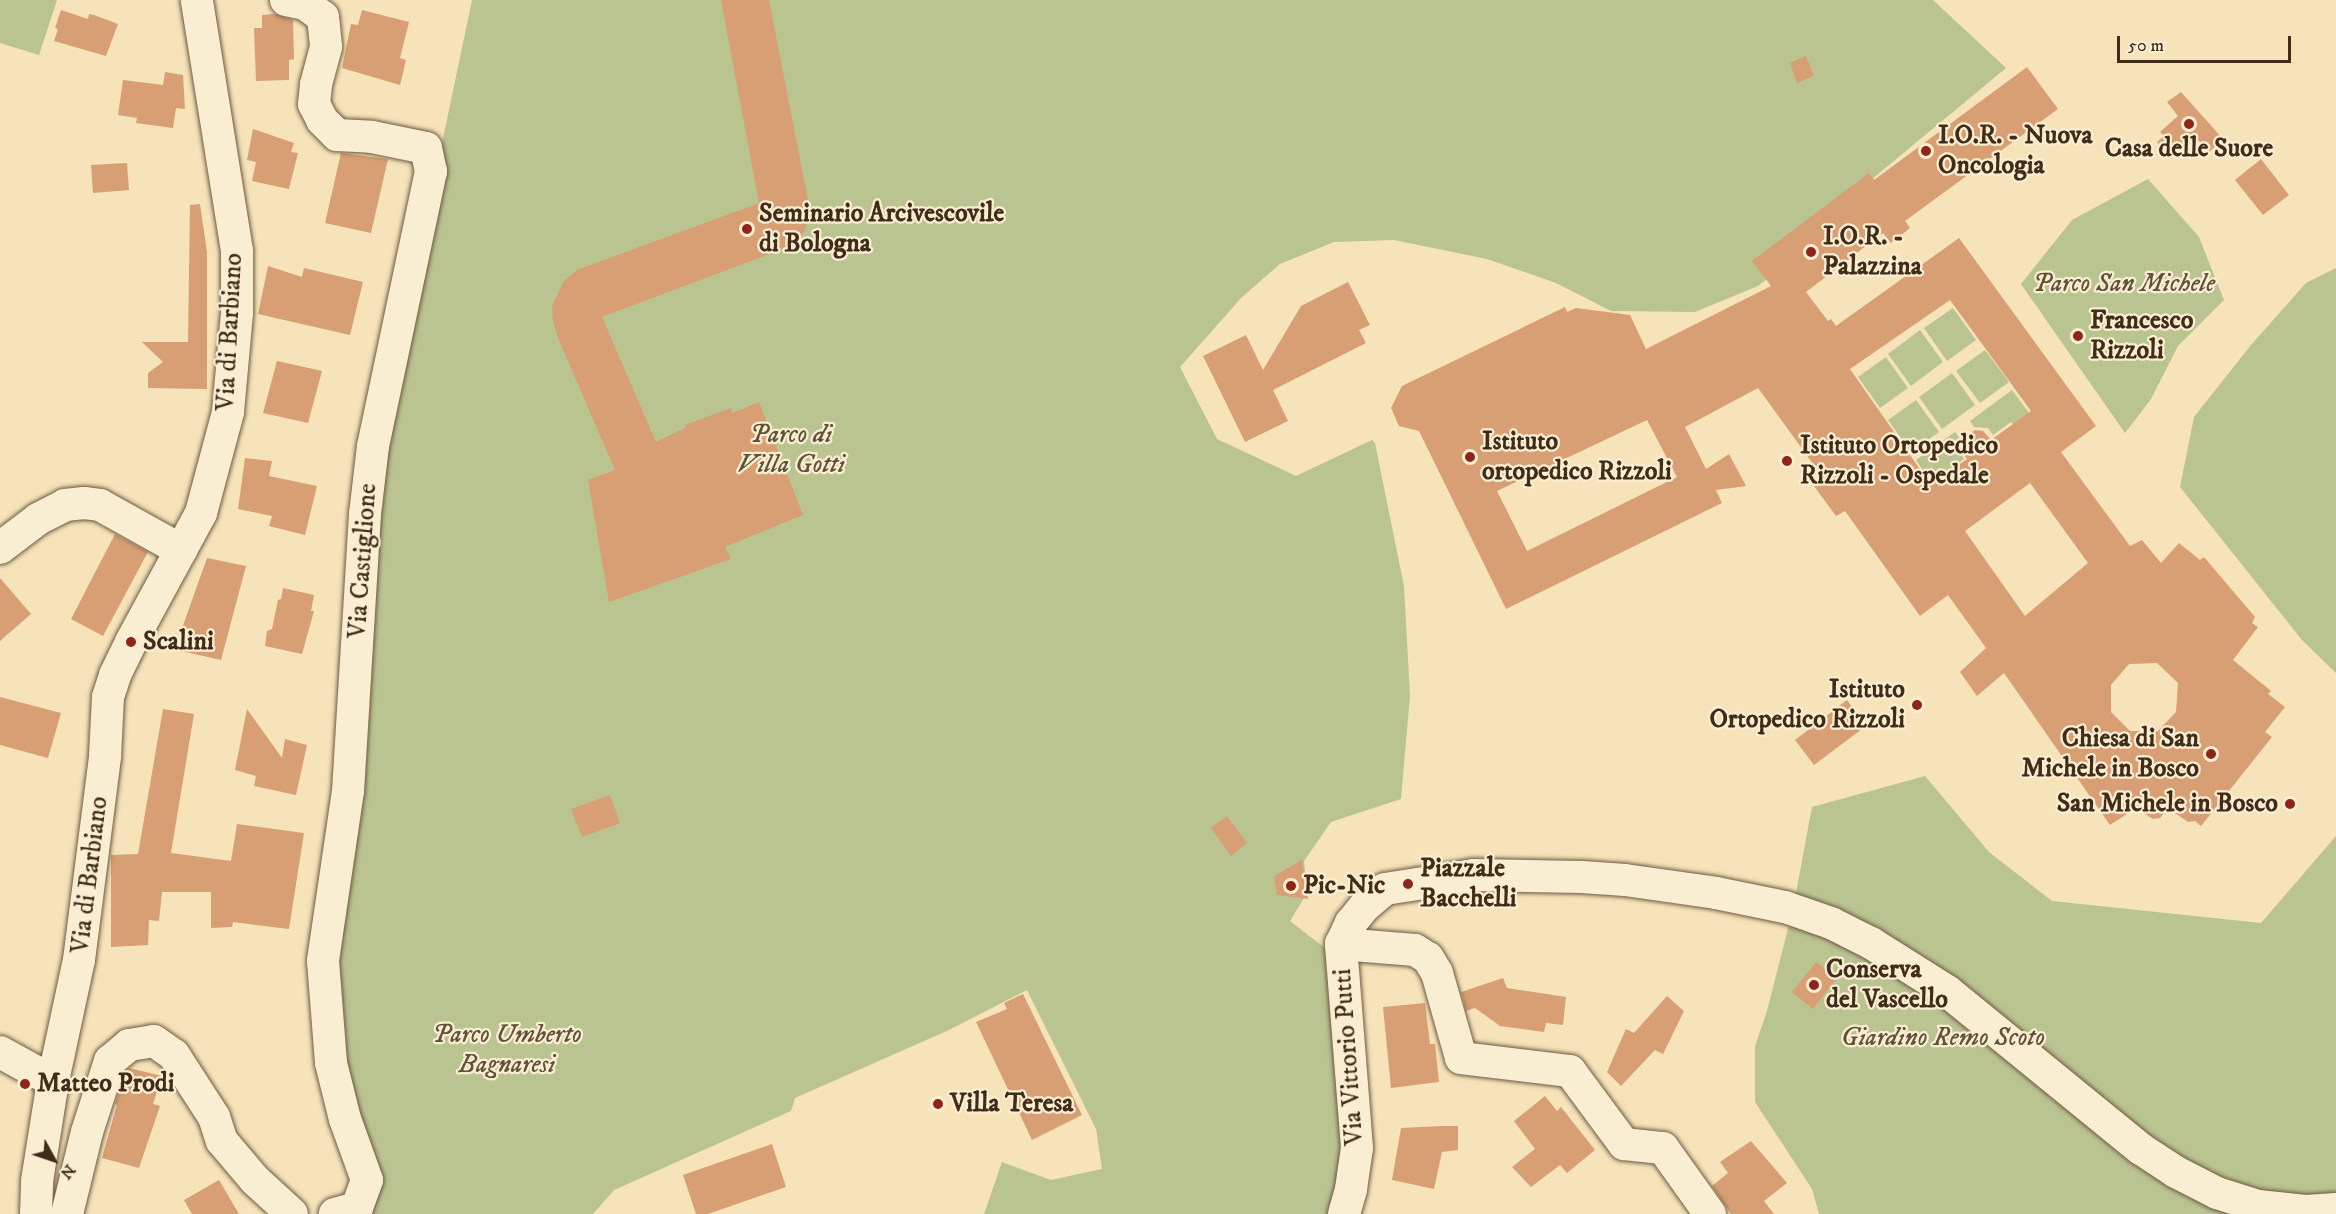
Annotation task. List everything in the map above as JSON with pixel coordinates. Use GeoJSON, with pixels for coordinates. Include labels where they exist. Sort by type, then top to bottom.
{"type":"FeatureCollection","features":[{"type":"Feature","properties":{"kind":"street","name":"Via di Barbiano"},"geometry":{"type":"LineString","coordinates":[[36,1214],[37,1181],[53,1081],[79,960],[105,756],[108,697],[119,667],[201,513],[228,412],[234,357],[237,251],[197,0]]}},
{"type":"Feature","properties":{"kind":"street"},"geometry":{"type":"LineString","coordinates":[[212,100],[222,94],[230,83],[218,0]]}},
{"type":"Feature","properties":{"kind":"street","name":"Via Castiglione"},"geometry":{"type":"LineString","coordinates":[[286,0],[304,4],[323,17],[326,47],[316,85],[314,104],[322,120],[337,135],[372,137],[426,148],[431,171],[373,446],[365,514],[348,791],[323,961],[331,1063],[345,1119],[367,1180],[357,1208],[335,1214]]}},
{"type":"Feature","properties":{"kind":"street"},"geometry":{"type":"LineString","coordinates":[[0,548],[38,519],[65,505],[84,503],[100,505],[181,550]]}},
{"type":"Feature","properties":{"kind":"street","name":"Via Vittorio Putti"},"geometry":{"type":"LineString","coordinates":[[1344,1214],[1351,1188],[1357,1148],[1341,944],[1369,892],[1474,875],[1625,880],[1716,893],[1785,907],[1831,923],[1909,965],[1947,991],[2141,1149],[2175,1172],[2217,1193],[2258,1206],[2306,1211],[2336,1209]]}},
{"type":"Feature","properties":{"kind":"street"},"geometry":{"type":"LineString","coordinates":[[1341,944],[1415,950],[1428,958],[1437,973],[1461,1058],[1570,1071],[1624,1144],[1663,1148],[1710,1214]]}},
{"type":"Feature","properties":{"kind":"street"},"geometry":{"type":"LineString","coordinates":[[67,1214],[87,1132],[110,1061],[129,1045],[154,1041],[174,1055],[214,1117],[222,1141],[255,1180],[292,1214]]}},
{"type":"Feature","properties":{"kind":"street"},"geometry":{"type":"LineString","coordinates":[[0,1052],[53,1081]]}},
{"type":"Feature","properties":{"kind":"green space"},"geometry":{"type":"Polygon","coordinates":[[[0,0],[57,0],[39,55],[0,43],[0,0]]]}},
{"type":"Feature","properties":{"kind":"green space","name":"Parco di Villa Gotti"},"geometry":{"type":"Polygon","coordinates":[[[472,0],[1933,0],[2006,68],[1871,180],[1839,222],[1758,286],[1695,312],[1611,311],[1556,283],[1487,259],[1394,240],[1334,242],[1280,264],[1242,297],[1180,367],[1217,439],[1296,476],[1372,440],[1375,443],[1404,586],[1410,696],[1401,799],[1331,822],[1304,861],[1307,893],[1290,921],[1343,962],[1347,1214],[984,1214],[1002,1162],[1051,1180],[1102,1169],[1096,1129],[1027,990],[949,1030],[795,1098],[791,1111],[614,1190],[593,1214],[362,1214],[337,1025],[340,960],[387,444],[441,148],[472,0]]]}},
{"type":"Feature","properties":{"kind":"green space","name":"Parco San Michele"},"geometry":{"type":"Polygon","coordinates":[[[2148,179],[2199,237],[2224,300],[2178,346],[2151,399],[2125,433],[2021,284],[2072,220],[2148,179]]]}},
{"type":"Feature","properties":{"kind":"green space"},"geometry":{"type":"Polygon","coordinates":[[[2336,268],[2336,673],[2302,640],[2180,487],[2194,417],[2251,345],[2306,283],[2336,268]]]}},
{"type":"Feature","properties":{"kind":"green space"},"geometry":{"type":"Polygon","coordinates":[[[1953,308],[1976,340],[1947,361],[1924,328],[1953,308]]]}},
{"type":"Feature","properties":{"kind":"green space"},"geometry":{"type":"Polygon","coordinates":[[[1920,330],[1943,362],[1911,386],[1888,354],[1920,330]]]}},
{"type":"Feature","properties":{"kind":"green space"},"geometry":{"type":"Polygon","coordinates":[[[1985,350],[2009,382],[1980,403],[1956,371],[1985,350]]]}},
{"type":"Feature","properties":{"kind":"green space"},"geometry":{"type":"Polygon","coordinates":[[[1886,357],[1908,388],[1880,408],[1858,377],[1886,357]]]}},
{"type":"Feature","properties":{"kind":"green space"},"geometry":{"type":"Polygon","coordinates":[[[1952,373],[1975,405],[1942,429],[1919,397],[1952,373]]]}},
{"type":"Feature","properties":{"kind":"green space"},"geometry":{"type":"Polygon","coordinates":[[[2012,390],[2032,417],[2016,428],[2011,422],[1993,435],[1988,428],[1974,427],[1970,421],[2012,390]]]}},
{"type":"Feature","properties":{"kind":"green space"},"geometry":{"type":"Polygon","coordinates":[[[1916,400],[1939,432],[1911,452],[1888,420],[1916,400]]]}},
{"type":"Feature","properties":{"kind":"green space"},"geometry":{"type":"Polygon","coordinates":[[[1955,432],[1959,437],[1956,448],[1964,459],[1941,475],[1945,482],[1935,488],[1916,460],[1955,432]]]}},
{"type":"Feature","properties":{"kind":"green space","name":"Giardino Remo Scoto"},"geometry":{"type":"Polygon","coordinates":[[[1925,776],[1989,852],[2052,901],[2261,923],[2336,836],[2336,1214],[1819,1214],[1812,1189],[1755,1102],[1755,1046],[1767,1011],[1793,909],[1812,807],[1925,776]]]}},
{"type":"Feature","properties":{"kind":"building"},"geometry":{"type":"Polygon","coordinates":[[[721,0],[769,0],[811,215],[799,243],[602,317],[656,442],[685,428],[685,425],[731,408],[732,413],[759,402],[803,515],[725,547],[731,559],[609,602],[588,480],[615,470],[558,338],[552,306],[564,281],[577,270],[759,203],[721,0]]]}},
{"type":"Feature","properties":{"kind":"building"},"geometry":{"type":"Polygon","coordinates":[[[61,10],[88,19],[89,14],[94,15],[118,24],[106,56],[54,41],[58,29],[55,28],[61,10]]]}},
{"type":"Feature","properties":{"kind":"building"},"geometry":{"type":"Polygon","coordinates":[[[362,10],[409,22],[400,58],[406,60],[400,85],[342,68],[351,24],[358,25],[362,10]]]}},
{"type":"Feature","properties":{"kind":"building"},"geometry":{"type":"Polygon","coordinates":[[[275,14],[293,20],[294,59],[289,60],[289,80],[256,81],[254,28],[262,28],[262,15],[275,14]]]}},
{"type":"Feature","properties":{"kind":"building"},"geometry":{"type":"Polygon","coordinates":[[[1806,56],[1814,76],[1797,83],[1790,63],[1806,56]]]}},
{"type":"Feature","properties":{"kind":"building"},"geometry":{"type":"Polygon","coordinates":[[[2027,67],[2058,109],[1905,221],[1910,228],[1891,243],[1883,233],[1806,292],[1828,321],[1831,319],[1836,326],[1959,238],[2096,426],[2061,452],[2130,546],[2142,540],[2161,563],[2179,543],[2200,560],[2204,557],[2255,617],[2252,623],[2258,627],[2233,660],[2271,691],[2268,694],[2285,707],[2265,732],[2272,737],[2201,826],[2195,821],[2188,822],[2168,808],[2160,818],[2153,819],[2136,808],[2110,825],[2004,673],[1977,696],[1960,672],[1986,648],[1948,595],[1920,616],[1845,511],[1836,516],[1814,486],[1824,479],[1758,388],[1685,427],[1706,469],[1729,454],[1746,486],[1716,490],[1722,503],[1506,609],[1419,431],[1399,426],[1391,408],[1402,386],[1565,307],[1567,312],[1576,308],[1630,315],[1646,349],[1771,286],[1752,261],[1869,173],[1874,180],[2027,67]],[[1950,300],[1850,369],[1931,485],[1967,459],[1960,449],[1961,440],[1975,430],[1983,431],[1991,440],[2031,411],[1950,300]],[[1647,420],[1497,491],[1527,551],[1677,477],[1647,420]],[[2030,483],[1965,531],[2025,616],[2088,563],[2030,483]],[[2157,663],[2129,664],[2111,685],[2111,712],[2130,731],[2158,731],[2176,712],[2178,683],[2157,663]]]}},
{"type":"Feature","properties":{"kind":"building"},"geometry":{"type":"Polygon","coordinates":[[[165,72],[183,75],[185,109],[176,108],[173,128],[136,123],[137,118],[118,115],[123,80],[163,85],[165,72]]]}},
{"type":"Feature","properties":{"kind":"building","name":"Casa delle Suore"},"geometry":{"type":"Polygon","coordinates":[[[2181,92],[2223,139],[2209,152],[2198,140],[2180,157],[2176,152],[2171,157],[2157,142],[2164,136],[2160,132],[2178,116],[2167,102],[2181,92]]]}},
{"type":"Feature","properties":{"kind":"building"},"geometry":{"type":"Polygon","coordinates":[[[253,129],[294,143],[291,152],[298,153],[289,189],[252,181],[256,162],[247,160],[253,129]]]}},
{"type":"Feature","properties":{"kind":"building"},"geometry":{"type":"Polygon","coordinates":[[[341,153],[388,159],[371,233],[325,223],[341,153]]]}},
{"type":"Feature","properties":{"kind":"building"},"geometry":{"type":"Polygon","coordinates":[[[2261,159],[2289,195],[2263,215],[2235,180],[2261,159]]]}},
{"type":"Feature","properties":{"kind":"building"},"geometry":{"type":"Polygon","coordinates":[[[127,163],[129,190],[93,193],[91,165],[127,163]]]}},
{"type":"Feature","properties":{"kind":"building"},"geometry":{"type":"Polygon","coordinates":[[[200,204],[207,252],[207,389],[148,388],[148,373],[163,362],[142,342],[188,342],[190,205],[200,204]]]}},
{"type":"Feature","properties":{"kind":"building"},"geometry":{"type":"Polygon","coordinates":[[[268,266],[302,277],[304,268],[363,282],[350,335],[258,314],[268,266]]]}},
{"type":"Feature","properties":{"kind":"building"},"geometry":{"type":"Polygon","coordinates":[[[1348,282],[1370,325],[1359,330],[1366,343],[1273,390],[1288,421],[1245,442],[1203,356],[1246,335],[1263,370],[1301,306],[1348,282]]]}},
{"type":"Feature","properties":{"kind":"building"},"geometry":{"type":"Polygon","coordinates":[[[277,361],[322,371],[308,423],[263,413],[277,361]]]}},
{"type":"Feature","properties":{"kind":"building"},"geometry":{"type":"Polygon","coordinates":[[[245,458],[272,461],[269,476],[317,486],[305,535],[269,526],[272,516],[238,509],[245,458]]]}},
{"type":"Feature","properties":{"kind":"building"},"geometry":{"type":"Polygon","coordinates":[[[115,534],[148,552],[103,636],[71,619],[115,534]]]}},
{"type":"Feature","properties":{"kind":"building"},"geometry":{"type":"Polygon","coordinates":[[[207,558],[246,566],[221,660],[181,651],[185,635],[181,631],[207,558]]]}},
{"type":"Feature","properties":{"kind":"building"},"geometry":{"type":"Polygon","coordinates":[[[0,578],[31,614],[0,641],[0,578]]]}},
{"type":"Feature","properties":{"kind":"building"},"geometry":{"type":"Polygon","coordinates":[[[283,588],[314,595],[311,611],[314,611],[302,654],[265,646],[267,631],[272,629],[283,588]]]}},
{"type":"Feature","properties":{"kind":"building"},"geometry":{"type":"Polygon","coordinates":[[[0,697],[61,713],[48,758],[0,745],[0,697]]]}},
{"type":"Feature","properties":{"kind":"building"},"geometry":{"type":"Polygon","coordinates":[[[1847,700],[1866,726],[1814,765],[1795,740],[1847,700]]]}},
{"type":"Feature","properties":{"kind":"building"},"geometry":{"type":"Polygon","coordinates":[[[163,709],[194,714],[171,853],[231,861],[237,824],[304,833],[289,929],[233,922],[232,927],[211,928],[211,892],[162,892],[159,921],[149,920],[148,945],[111,947],[111,855],[138,854],[163,709]]]}},
{"type":"Feature","properties":{"kind":"building"},"geometry":{"type":"Polygon","coordinates":[[[247,709],[282,758],[285,739],[307,745],[296,795],[254,786],[256,776],[235,770],[247,709]]]}},
{"type":"Feature","properties":{"kind":"building"},"geometry":{"type":"Polygon","coordinates":[[[610,795],[620,823],[582,837],[571,809],[610,795]]]}},
{"type":"Feature","properties":{"kind":"building"},"geometry":{"type":"Polygon","coordinates":[[[1227,816],[1247,843],[1231,856],[1211,828],[1227,816]]]}},
{"type":"Feature","properties":{"kind":"building","name":"Pic-Nic"},"geometry":{"type":"Polygon","coordinates":[[[1302,860],[1308,899],[1277,895],[1274,876],[1302,860]]]}},
{"type":"Feature","properties":{"kind":"building","name":"Conserva del Vascello"},"geometry":{"type":"Polygon","coordinates":[[[1816,962],[1837,978],[1813,1009],[1792,992],[1816,962]]]}},
{"type":"Feature","properties":{"kind":"building"},"geometry":{"type":"Polygon","coordinates":[[[1503,978],[1507,988],[1566,997],[1563,1025],[1546,1023],[1544,1032],[1500,1026],[1475,1008],[1466,1011],[1461,992],[1503,978]]]}},
{"type":"Feature","properties":{"kind":"building"},"geometry":{"type":"Polygon","coordinates":[[[1023,994],[1082,1115],[1032,1140],[976,1022],[1007,1009],[1004,1003],[1023,994]]]}},
{"type":"Feature","properties":{"kind":"building"},"geometry":{"type":"Polygon","coordinates":[[[1667,996],[1684,1011],[1663,1054],[1655,1050],[1621,1086],[1607,1072],[1626,1029],[1634,1033],[1667,996]]]}},
{"type":"Feature","properties":{"kind":"building"},"geometry":{"type":"Polygon","coordinates":[[[1425,1003],[1430,1044],[1435,1044],[1439,1082],[1391,1088],[1383,1007],[1425,1003]]]}},
{"type":"Feature","properties":{"kind":"building"},"geometry":{"type":"Polygon","coordinates":[[[129,1068],[162,1076],[153,1104],[160,1106],[139,1168],[102,1158],[117,1105],[115,1104],[129,1068]]]}},
{"type":"Feature","properties":{"kind":"building"},"geometry":{"type":"Polygon","coordinates":[[[1545,1096],[1557,1111],[1561,1107],[1595,1150],[1567,1173],[1560,1165],[1531,1187],[1512,1167],[1535,1149],[1514,1121],[1545,1096]]]}},
{"type":"Feature","properties":{"kind":"building"},"geometry":{"type":"Polygon","coordinates":[[[1458,1126],[1458,1150],[1442,1152],[1434,1189],[1392,1180],[1401,1128],[1458,1126]]]}},
{"type":"Feature","properties":{"kind":"building"},"geometry":{"type":"Polygon","coordinates":[[[1751,1141],[1787,1183],[1764,1201],[1774,1214],[1731,1214],[1712,1186],[1728,1173],[1720,1162],[1751,1141]]]}},
{"type":"Feature","properties":{"kind":"building"},"geometry":{"type":"Polygon","coordinates":[[[772,1144],[786,1187],[708,1214],[696,1214],[683,1175],[772,1144]]]}},
{"type":"Feature","properties":{"kind":"building"},"geometry":{"type":"Polygon","coordinates":[[[219,1180],[239,1214],[192,1214],[184,1200],[219,1180]]]}},
{"type":"Feature","properties":{"kind":"place","name":"Casa delle Suore"},"geometry":{"type":"Point","coordinates":[2189,124]}},
{"type":"Feature","properties":{"kind":"place","name":"I.O.R. - Nuova Oncologia"},"geometry":{"type":"Point","coordinates":[1926,151]}},
{"type":"Feature","properties":{"kind":"place","name":"Seminario Arcivescovile di Bologna"},"geometry":{"type":"Point","coordinates":[747,229]}},
{"type":"Feature","properties":{"kind":"place","name":"I.O.R. - Palazzina"},"geometry":{"type":"Point","coordinates":[1811,252]}},
{"type":"Feature","properties":{"kind":"place","name":"Francesco Rizzoli"},"geometry":{"type":"Point","coordinates":[2078,336]}},
{"type":"Feature","properties":{"kind":"place","name":"Istituto ortopedico Rizzoli"},"geometry":{"type":"Point","coordinates":[1470,457]}},
{"type":"Feature","properties":{"kind":"place","name":"Istituto Ortopedico Rizzoli - Ospedale"},"geometry":{"type":"Point","coordinates":[1787,461]}},
{"type":"Feature","properties":{"kind":"place","name":"Scalini"},"geometry":{"type":"Point","coordinates":[131,642]}},
{"type":"Feature","properties":{"kind":"place","name":"Istituto Ortopedico Rizzoli"},"geometry":{"type":"Point","coordinates":[1917,705]}},
{"type":"Feature","properties":{"kind":"place","name":"Chiesa di San Michele in Bosco"},"geometry":{"type":"Point","coordinates":[2211,754]}},
{"type":"Feature","properties":{"kind":"place","name":"San Michele in Bosco"},"geometry":{"type":"Point","coordinates":[2290,804]}},
{"type":"Feature","properties":{"kind":"place","name":"Piazzale Bacchelli"},"geometry":{"type":"Point","coordinates":[1408,884]}},
{"type":"Feature","properties":{"kind":"place","name":"Pic-Nic"},"geometry":{"type":"Point","coordinates":[1291,886]}},
{"type":"Feature","properties":{"kind":"place","name":"Conserva del Vascello"},"geometry":{"type":"Point","coordinates":[1814,985]}},
{"type":"Feature","properties":{"kind":"place","name":"Matteo Prodi"},"geometry":{"type":"Point","coordinates":[25,1084]}},
{"type":"Feature","properties":{"kind":"place","name":"Villa Teresa"},"geometry":{"type":"Point","coordinates":[938,1104]}},
{"type":"Feature","properties":{"kind":"park label","name":"Parco Umberto Bagnaresi"},"geometry":{"type":"Point","coordinates":[507,1050]}}]}
